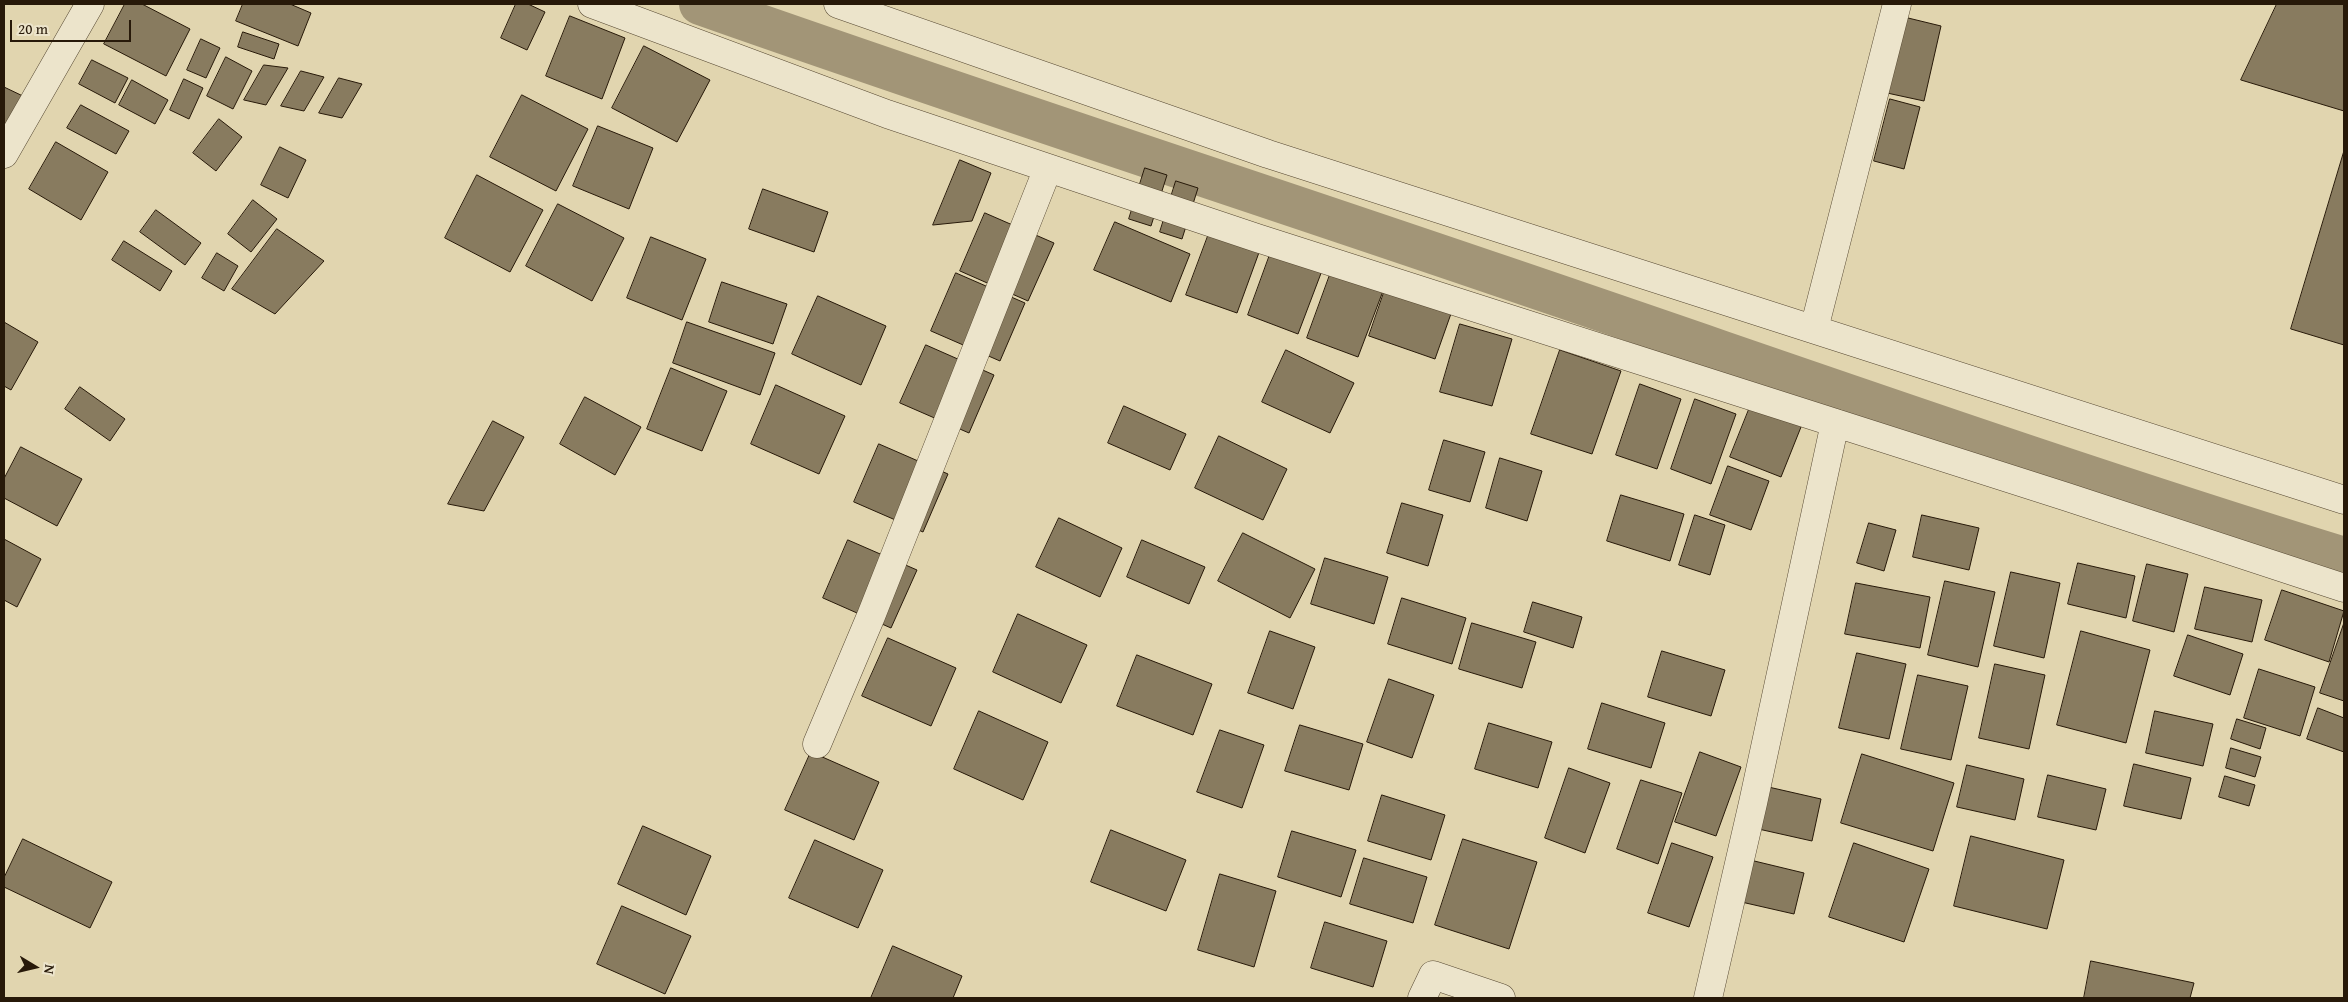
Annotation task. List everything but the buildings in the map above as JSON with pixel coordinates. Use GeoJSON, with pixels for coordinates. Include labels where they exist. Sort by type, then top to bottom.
{"type":"FeatureCollection","features":[{"type":"Feature","properties":{"kind":"street"},"geometry":{"type":"LineString","coordinates":[[4,154],[90,4]]}},
{"type":"Feature","properties":{"kind":"street"},"geometry":{"type":"LineString","coordinates":[[592,4],[887,114],[1257,238],[2344,588]]}},
{"type":"Feature","properties":{"kind":"street"},"geometry":{"type":"LineString","coordinates":[[838,4],[1268,154],[2344,500]]}},
{"type":"Feature","properties":{"kind":"street"},"geometry":{"type":"LineString","coordinates":[[1814,329],[1897,4]]}},
{"type":"Feature","properties":{"kind":"street"},"geometry":{"type":"LineString","coordinates":[[817,744],[871,616],[1048,168]]}},
{"type":"Feature","properties":{"kind":"street"},"geometry":{"type":"LineString","coordinates":[[1708,998],[1753,803],[1835,423]]}},
{"type":"Feature","properties":{"kind":"street"},"geometry":{"type":"LineString","coordinates":[[1422,998],[1434,975],[1501,998]]}},
{"type":"Feature","properties":{"kind":"waterway"},"geometry":{"type":"LineString","coordinates":[[700,4],[2027,456],[2344,558]]}}]}
